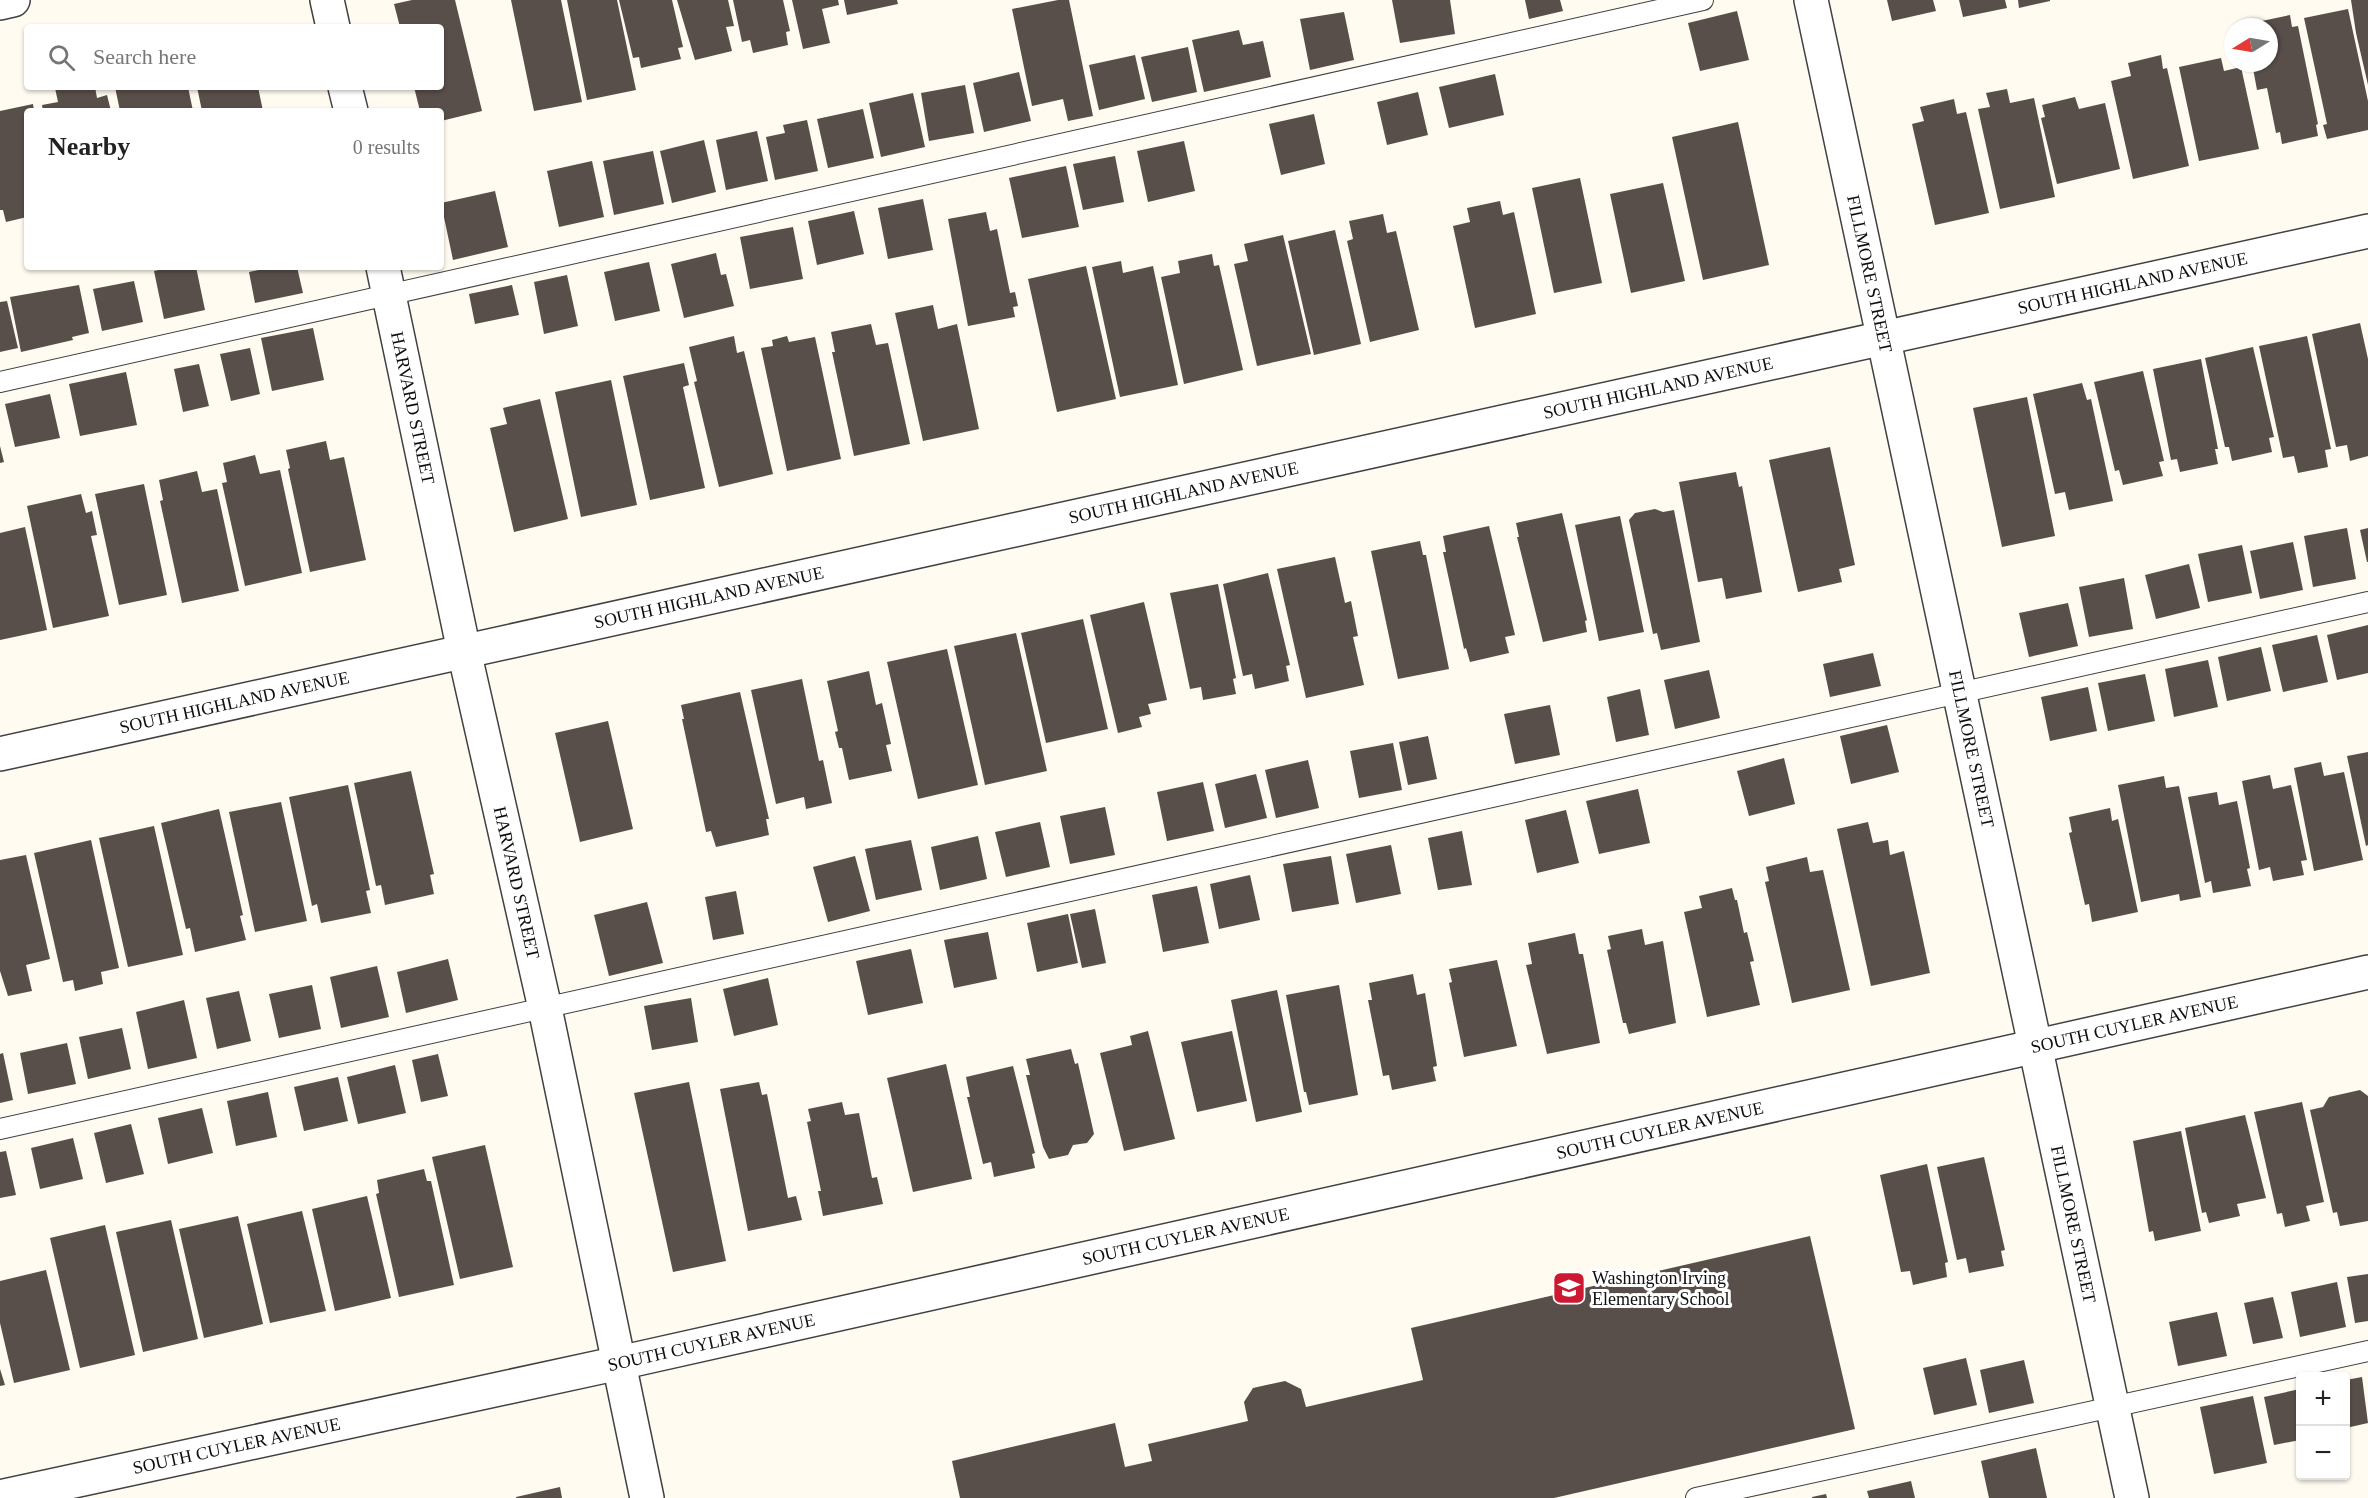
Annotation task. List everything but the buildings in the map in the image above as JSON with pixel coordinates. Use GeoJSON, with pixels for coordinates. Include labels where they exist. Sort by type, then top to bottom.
{"type":"FeatureCollection","features":[{"type":"Feature","properties":{"kind":"street"},"geometry":{"type":"LineString","coordinates":[[0,3],[13,0]]}},
{"type":"Feature","properties":{"kind":"street"},"geometry":{"type":"LineString","coordinates":[[327,0],[332,24]]}},
{"type":"Feature","properties":{"kind":"street","name":"FILLMORE STREET"},"geometry":{"type":"LineString","coordinates":[[1811,0],[2132,1498]]}},
{"type":"Feature","properties":{"kind":"street"},"geometry":{"type":"LineString","coordinates":[[346,90],[350,108]]}},
{"type":"Feature","properties":{"kind":"street","name":"SOUTH HIGHLAND AVENUE"},"geometry":{"type":"LineString","coordinates":[[0,754],[2368,231]]}},
{"type":"Feature","properties":{"kind":"street","name":"HARVARD STREET"},"geometry":{"type":"LineString","coordinates":[[386,281],[464,651],[545,1008],[647,1498]]}},
{"type":"Feature","properties":{"kind":"street","name":"SOUTH CUYLER AVENUE"},"geometry":{"type":"LineString","coordinates":[[0,1497],[619,1364],[2368,972]]}},
{"type":"Feature","properties":{"kind":"lane"},"geometry":{"type":"LineString","coordinates":[[444,269],[1703,0]]}},
{"type":"Feature","properties":{"kind":"lane"},"geometry":{"type":"LineString","coordinates":[[0,382],[386,281],[438,270]]}},
{"type":"Feature","properties":{"kind":"lane"},"geometry":{"type":"LineString","coordinates":[[0,1129],[2368,602]]}},
{"type":"Feature","properties":{"kind":"lane"},"geometry":{"type":"LineString","coordinates":[[1696,1498],[2368,1351]]}},
{"type":"Feature","properties":{"kind":"place","name":"Washington Irving Elementary School"},"geometry":{"type":"Point","coordinates":[1569,1288]}}]}
